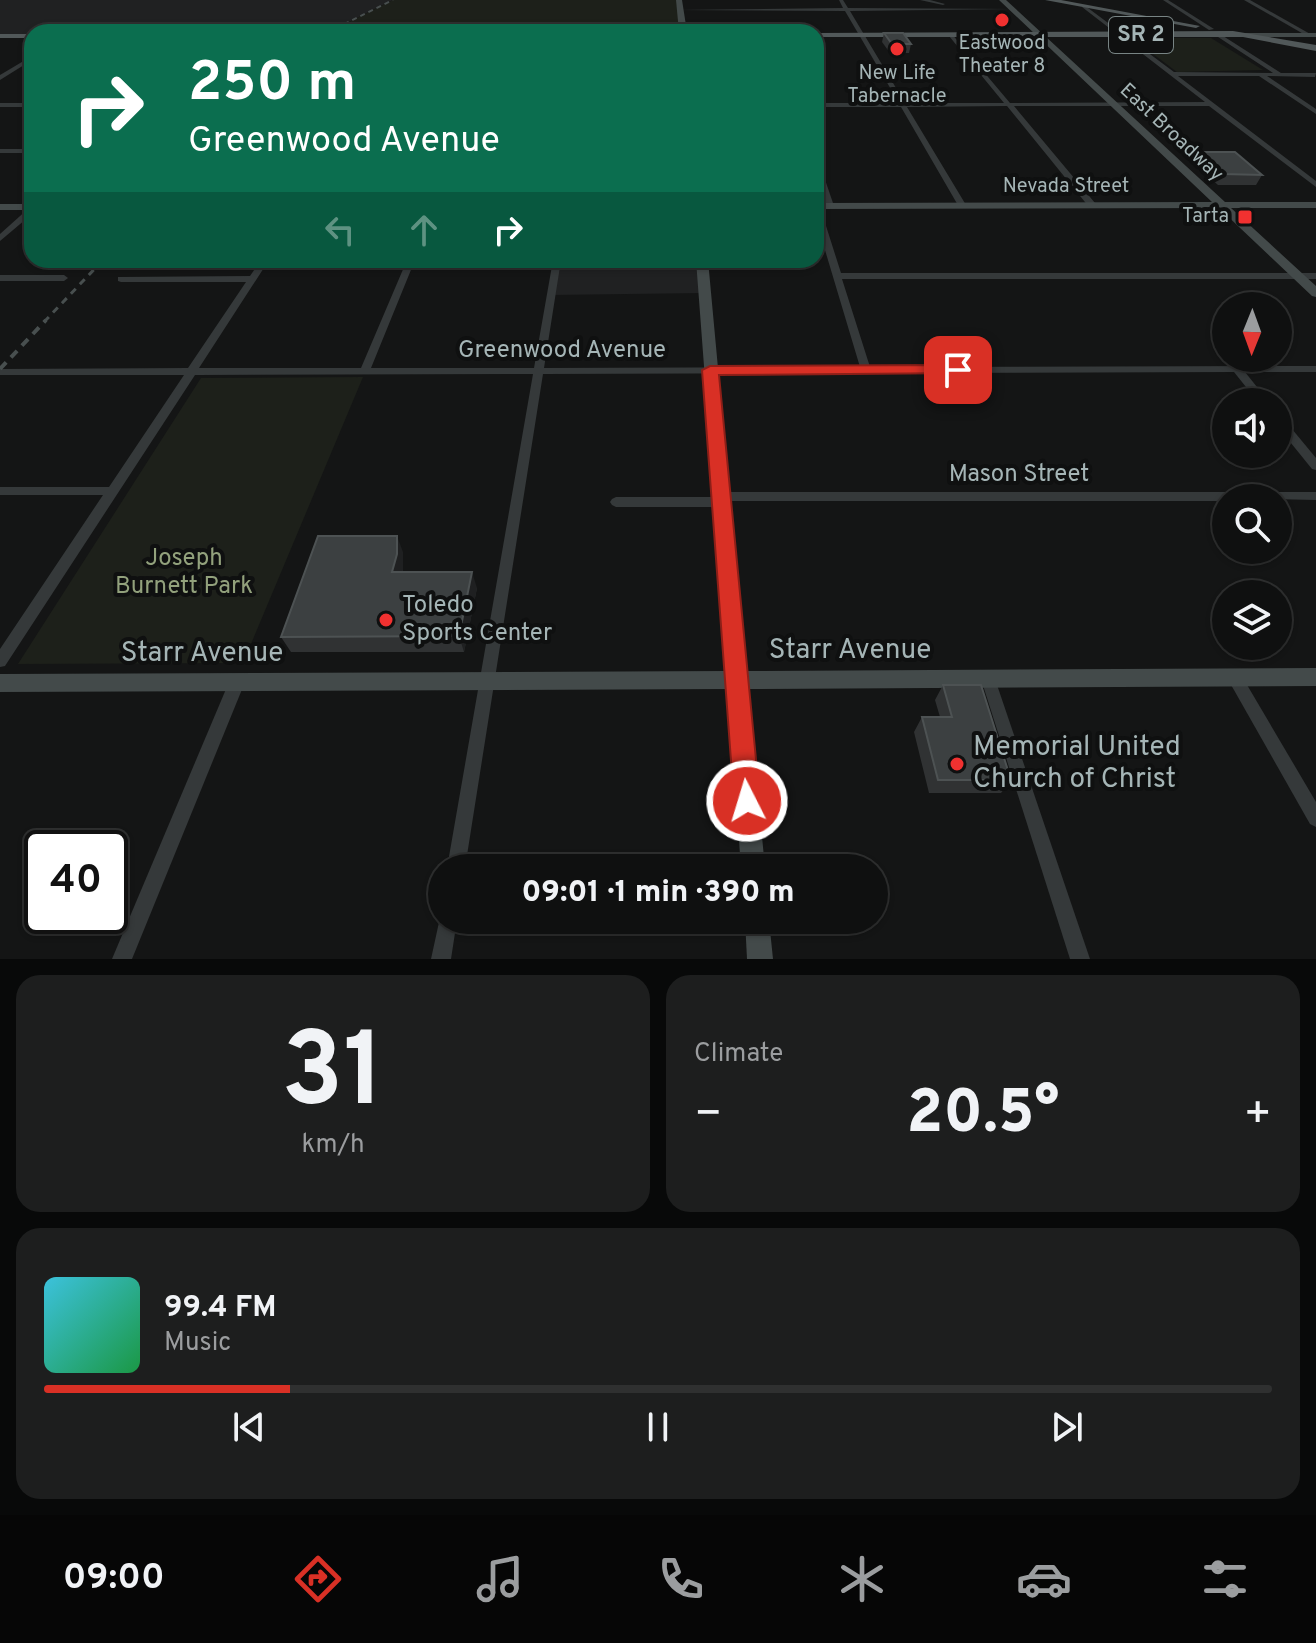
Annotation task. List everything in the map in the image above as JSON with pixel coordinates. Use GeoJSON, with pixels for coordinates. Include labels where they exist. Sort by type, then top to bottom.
{"type":"FeatureCollection","features":[{"type":"Feature","properties":{"kind":"main road"},"geometry":{"type":"LineString","coordinates":[[1049,0],[1084,3],[1095,8],[1215,32]]}},
{"type":"Feature","properties":{"kind":"main road","name":"SR 2"},"geometry":{"type":"LineString","coordinates":[[824,35],[1215,32],[1316,48]]}},
{"type":"Feature","properties":{"kind":"main road"},"geometry":{"type":"LineString","coordinates":[[0,36],[24,36]]}},
{"type":"Feature","properties":{"kind":"street"},"geometry":{"type":"LineString","coordinates":[[679,0],[682,24]]}},
{"type":"Feature","properties":{"kind":"street"},"geometry":{"type":"LineString","coordinates":[[841,0],[962,205]]}},
{"type":"Feature","properties":{"kind":"street"},"geometry":{"type":"LineString","coordinates":[[922,0],[970,9]]}},
{"type":"Feature","properties":{"kind":"street","name":"East Broadway"},"geometry":{"type":"LineString","coordinates":[[1002,0],[1316,293]]}},
{"type":"Feature","properties":{"kind":"street"},"geometry":{"type":"LineString","coordinates":[[1165,0],[1280,74]]}},
{"type":"Feature","properties":{"kind":"street"},"geometry":{"type":"LineString","coordinates":[[1246,0],[1312,35]]}},
{"type":"Feature","properties":{"kind":"street"},"geometry":{"type":"LineString","coordinates":[[1084,3],[1316,185]]}},
{"type":"Feature","properties":{"kind":"street"},"geometry":{"type":"LineString","coordinates":[[680,10],[1012,9]]}},
{"type":"Feature","properties":{"kind":"street"},"geometry":{"type":"LineString","coordinates":[[951,35],[1092,205]]}},
{"type":"Feature","properties":{"kind":"street"},"geometry":{"type":"LineString","coordinates":[[1242,35],[1312,35]]}},
{"type":"Feature","properties":{"kind":"street"},"geometry":{"type":"LineString","coordinates":[[0,78],[24,63]]}},
{"type":"Feature","properties":{"kind":"street"},"geometry":{"type":"LineString","coordinates":[[1265,65],[1316,75]]}},
{"type":"Feature","properties":{"kind":"street"},"geometry":{"type":"LineString","coordinates":[[0,67],[24,67]]}},
{"type":"Feature","properties":{"kind":"street"},"geometry":{"type":"LineString","coordinates":[[1172,74],[1316,75]]}},
{"type":"Feature","properties":{"kind":"street"},"geometry":{"type":"LineString","coordinates":[[1259,74],[1316,112]]}},
{"type":"Feature","properties":{"kind":"street"},"geometry":{"type":"LineString","coordinates":[[824,105],[1210,104]]}},
{"type":"Feature","properties":{"kind":"street"},"geometry":{"type":"LineString","coordinates":[[0,105],[24,105]]}},
{"type":"Feature","properties":{"kind":"street"},"geometry":{"type":"LineString","coordinates":[[0,151],[24,151]]}},
{"type":"Feature","properties":{"kind":"street"},"geometry":{"type":"LineString","coordinates":[[824,188],[830,206]]}},
{"type":"Feature","properties":{"kind":"street","name":"Nevada Street"},"geometry":{"type":"LineString","coordinates":[[824,206],[1316,205]]}},
{"type":"Feature","properties":{"kind":"street"},"geometry":{"type":"LineString","coordinates":[[0,207],[24,208]]}},
{"type":"Feature","properties":{"kind":"street"},"geometry":{"type":"LineString","coordinates":[[0,238],[24,216]]}},
{"type":"Feature","properties":{"kind":"street"},"geometry":{"type":"LineString","coordinates":[[824,231],[866,370]]}},
{"type":"Feature","properties":{"kind":"street"},"geometry":{"type":"LineString","coordinates":[[0,661],[260,268]]}},
{"type":"Feature","properties":{"kind":"street"},"geometry":{"type":"LineString","coordinates":[[365,371],[408,268]]}},
{"type":"Feature","properties":{"kind":"street"},"geometry":{"type":"LineString","coordinates":[[458,854],[556,268]]}},
{"type":"Feature","properties":{"kind":"street"},"geometry":{"type":"LineString","coordinates":[[703,268],[752,854]]}},
{"type":"Feature","properties":{"kind":"street"},"geometry":{"type":"LineString","coordinates":[[838,276],[1316,276]]}},
{"type":"Feature","properties":{"kind":"street"},"geometry":{"type":"LineString","coordinates":[[0,278],[64,278]]}},
{"type":"Feature","properties":{"kind":"street"},"geometry":{"type":"LineString","coordinates":[[121,279],[253,279]]}},
{"type":"Feature","properties":{"kind":"street","name":"Greenwood Avenue"},"geometry":{"type":"LineString","coordinates":[[0,372],[1212,369]]}},
{"type":"Feature","properties":{"kind":"street","name":"Greenwood Avenue"},"geometry":{"type":"LineString","coordinates":[[1292,369],[1316,369]]}},
{"type":"Feature","properties":{"kind":"street"},"geometry":{"type":"LineString","coordinates":[[1239,372],[1253,388]]}},
{"type":"Feature","properties":{"kind":"street"},"geometry":{"type":"LineString","coordinates":[[1292,437],[1316,466]]}},
{"type":"Feature","properties":{"kind":"street"},"geometry":{"type":"LineString","coordinates":[[0,491],[112,491]]}},
{"type":"Feature","properties":{"kind":"street","name":"Mason Street"},"geometry":{"type":"LineString","coordinates":[[616,502],[1316,496]]}},
{"type":"Feature","properties":{"kind":"street","name":"Starr Avenue"},"geometry":{"type":"LineString","coordinates":[[0,683],[1316,677]]}},
{"type":"Feature","properties":{"kind":"street"},"geometry":{"type":"LineString","coordinates":[[1235,678],[1316,818]]}},
{"type":"Feature","properties":{"kind":"street"},"geometry":{"type":"LineString","coordinates":[[988,679],[1080,959]]}},
{"type":"Feature","properties":{"kind":"street"},"geometry":{"type":"LineString","coordinates":[[122,959],[237,682]]}},
{"type":"Feature","properties":{"kind":"street"},"geometry":{"type":"LineString","coordinates":[[441,959],[445,934]]}},
{"type":"Feature","properties":{"kind":"street"},"geometry":{"type":"LineString","coordinates":[[758,934],[760,959]]}},
{"type":"Feature","properties":{"kind":"shaded area"},"geometry":{"type":"Polygon","coordinates":[[[0,0],[393,0],[345,24],[24,24],[24,36],[0,36],[0,0]]]}},
{"type":"Feature","properties":{"kind":"shaded area"},"geometry":{"type":"Polygon","coordinates":[[[556,268],[702,268],[704,293],[551,295],[556,268]]]}},
{"type":"Feature","properties":{"kind":"green space"},"geometry":{"type":"Polygon","coordinates":[[[393,0],[679,0],[682,24],[345,24],[393,0]]]}},
{"type":"Feature","properties":{"kind":"green space"},"geometry":{"type":"Polygon","coordinates":[[[1132,38],[1211,38],[1263,70],[1177,72],[1132,38]]]}},
{"type":"Feature","properties":{"kind":"green space","name":"Joseph Burnett Park"},"geometry":{"type":"Polygon","coordinates":[[[363,377],[243,663],[18,664],[201,378],[363,377]]]}},
{"type":"Feature","properties":{"kind":"building"},"geometry":{"type":"Polygon","coordinates":[[[884,33],[903,33],[911,44],[892,44],[884,33]]]}},
{"type":"Feature","properties":{"kind":"building"},"geometry":{"type":"Polygon","coordinates":[[[1198,152],[1235,152],[1262,175],[1223,174],[1198,152]]]}},
{"type":"Feature","properties":{"kind":"building","name":"Toledo Sports Center"},"geometry":{"type":"Polygon","coordinates":[[[318,536],[397,536],[397,554],[392,572],[472,572],[459,636],[281,637],[318,536]]]}},
{"type":"Feature","properties":{"kind":"building","name":"Memorial United Church of Christ"},"geometry":{"type":"Polygon","coordinates":[[[943,685],[981,685],[1011,780],[938,780],[922,717],[952,717],[943,685]]]}},
{"type":"Feature","properties":{"kind":"railway"},"geometry":{"type":"LineString","coordinates":[[344,24],[393,0]]}},
{"type":"Feature","properties":{"kind":"railway"},"geometry":{"type":"LineString","coordinates":[[44,322],[95,268]]}},
{"type":"Feature","properties":{"kind":"railway"},"geometry":{"type":"LineString","coordinates":[[0,369],[46,320]]}},
{"type":"Feature","properties":{"kind":"place","name":"Eastwood Theater 8"},"geometry":{"type":"Point","coordinates":[1002,20]}},
{"type":"Feature","properties":{"kind":"place","name":"New Life Tabernacle"},"geometry":{"type":"Point","coordinates":[897,49]}},
{"type":"Feature","properties":{"kind":"place","name":"Tarta"},"geometry":{"type":"Point","coordinates":[1245,217]}},
{"type":"Feature","properties":{"kind":"place","name":"Toledo Sports Center"},"geometry":{"type":"Point","coordinates":[386,620]}},
{"type":"Feature","properties":{"kind":"place","name":"Memorial United Church of Christ"},"geometry":{"type":"Point","coordinates":[957,764]}},
{"type":"Feature","properties":{"kind":"route"},"geometry":{"type":"LineString","coordinates":[[747,801],[710,370],[958,370]]}}]}
